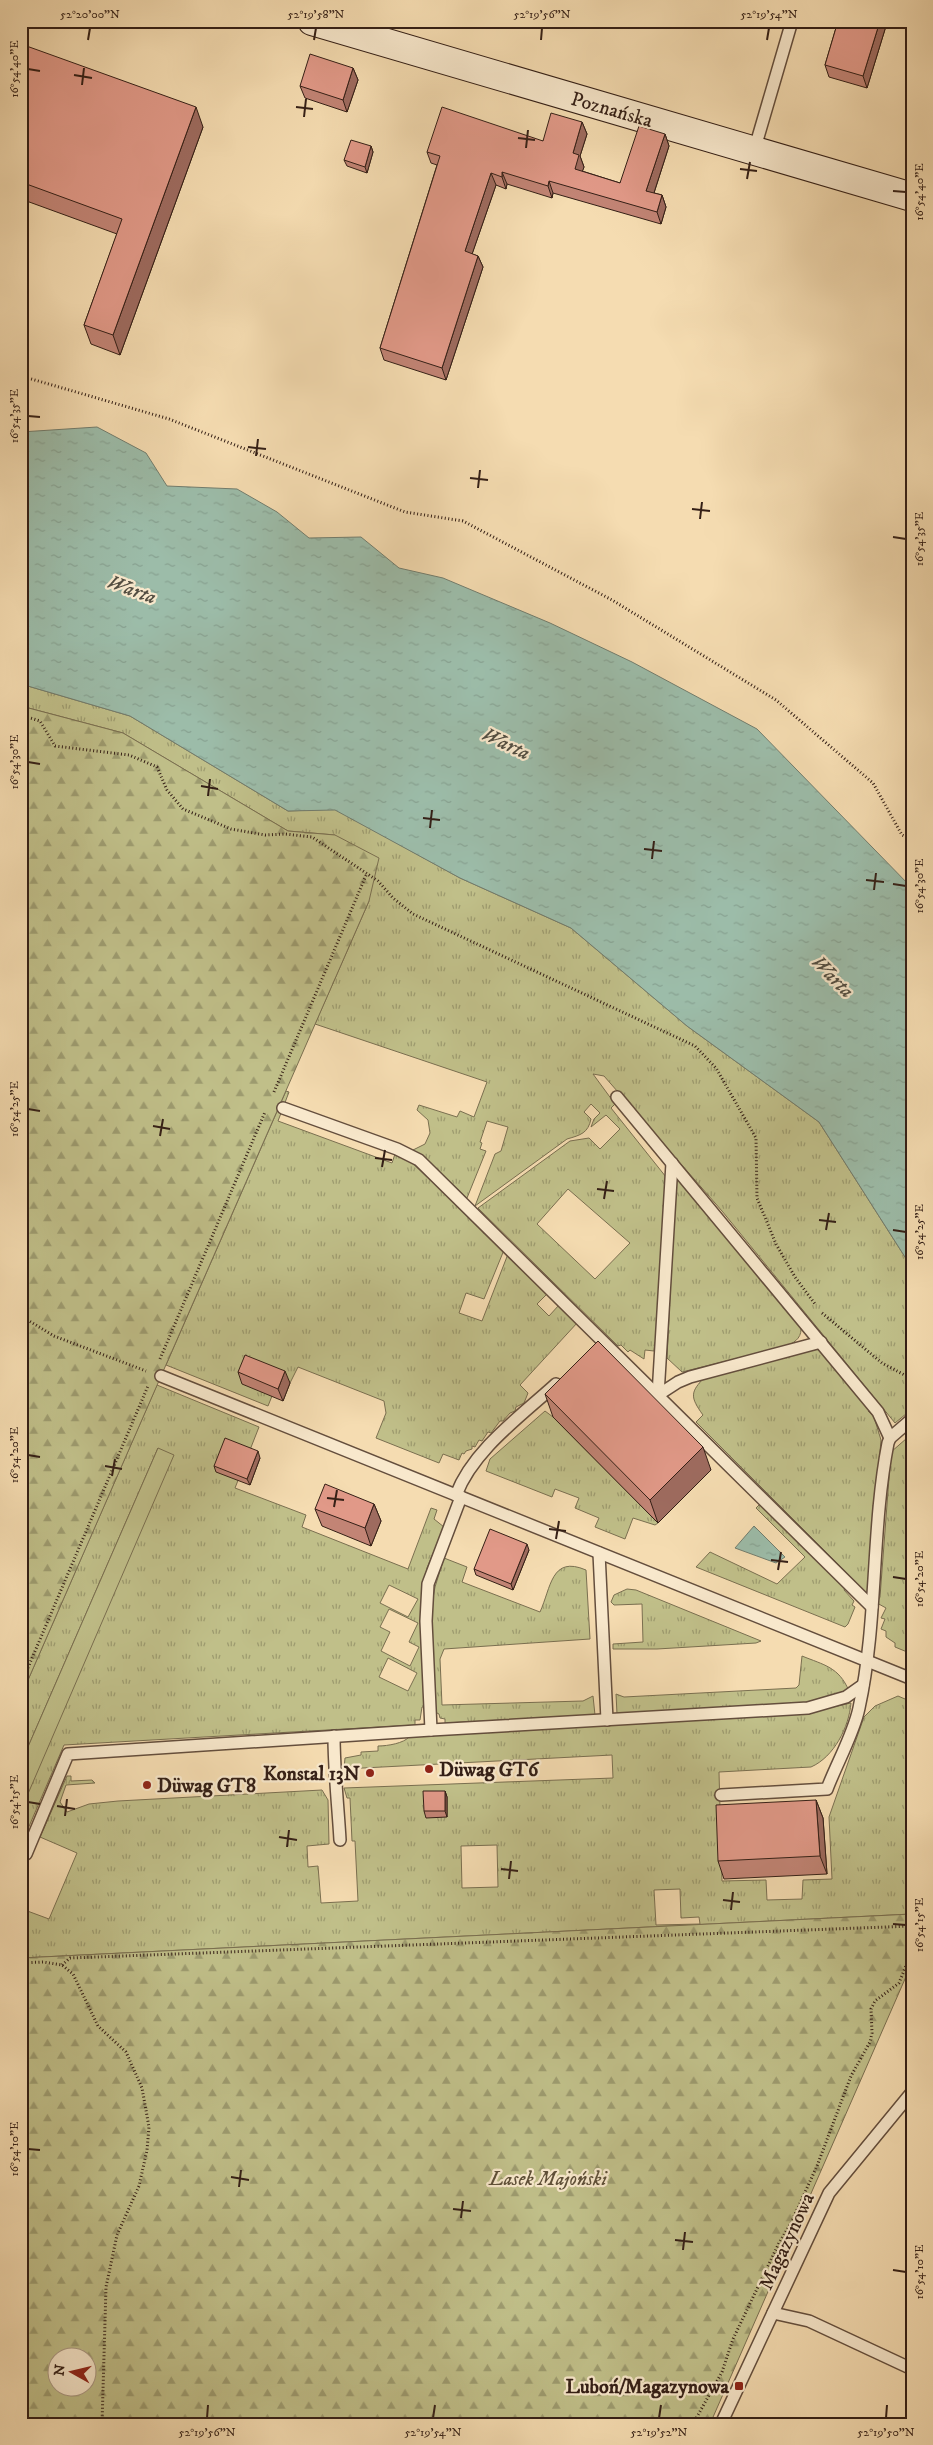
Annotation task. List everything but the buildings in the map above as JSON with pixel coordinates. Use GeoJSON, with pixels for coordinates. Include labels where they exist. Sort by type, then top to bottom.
{"type":"FeatureCollection","features":[{"type":"Feature","properties":{"kind":"street","name":"Poznańska"},"geometry":{"type":"LineString","coordinates":[[312,21],[912,197]]}},
{"type":"Feature","properties":{"kind":"lane"},"geometry":{"type":"LineString","coordinates":[[754,151],[792,21]]}},
{"type":"Feature","properties":{"kind":"lane"},"geometry":{"type":"LineString","coordinates":[[617,1097],[878,1412],[890,1438],[883,1476],[872,1608],[859,1710],[826,1790],[721,1795]]}},
{"type":"Feature","properties":{"kind":"lane"},"geometry":{"type":"LineString","coordinates":[[284,1108],[397,1149],[419,1160],[599,1343],[658,1395],[872,1608]]}},
{"type":"Feature","properties":{"kind":"lane"},"geometry":{"type":"LineString","coordinates":[[658,1395],[672,1163]]}},
{"type":"Feature","properties":{"kind":"lane"},"geometry":{"type":"LineString","coordinates":[[658,1395],[678,1382],[690,1377],[821,1342]]}},
{"type":"Feature","properties":{"kind":"lane"},"geometry":{"type":"LineString","coordinates":[[431,1730],[426,1616],[428,1584],[465,1474],[477,1458],[567,1373]]}},
{"type":"Feature","properties":{"kind":"lane"},"geometry":{"type":"LineString","coordinates":[[161,1376],[912,1679]]}},
{"type":"Feature","properties":{"kind":"lane"},"geometry":{"type":"LineString","coordinates":[[890,1438],[912,1419]]}},
{"type":"Feature","properties":{"kind":"lane"},"geometry":{"type":"LineString","coordinates":[[599,1553],[606,1720]]}},
{"type":"Feature","properties":{"kind":"lane"},"geometry":{"type":"LineString","coordinates":[[26,1854],[68,1754],[808,1708],[846,1697],[863,1685]]}},
{"type":"Feature","properties":{"kind":"lane"},"geometry":{"type":"LineString","coordinates":[[334,1736],[334,1786],[338,1800],[340,1840]]}},
{"type":"Feature","properties":{"kind":"lane","name":"Magazynowa"},"geometry":{"type":"LineString","coordinates":[[721,2424],[828,2193],[912,2092]]}},
{"type":"Feature","properties":{"kind":"lane"},"geometry":{"type":"LineString","coordinates":[[773,2313],[809,2321],[912,2369]]}},
{"type":"Feature","properties":{"kind":"path"},"geometry":{"type":"LineString","coordinates":[[21,376],[169,419],[405,512],[464,520],[612,600],[776,700],[873,783],[902,835],[912,840]]}},
{"type":"Feature","properties":{"kind":"path"},"geometry":{"type":"LineString","coordinates":[[21,715],[40,721],[55,746],[129,755],[157,767],[167,790],[183,809],[231,829],[265,835],[285,834],[312,837],[378,881],[393,898],[414,914],[695,1046],[716,1068],[756,1138],[757,1198],[776,1244],[795,1278],[815,1305]]}},
{"type":"Feature","properties":{"kind":"path"},"geometry":{"type":"LineString","coordinates":[[270,1101],[367,873]]}},
{"type":"Feature","properties":{"kind":"path"},"geometry":{"type":"LineString","coordinates":[[158,1364],[266,1110]]}},
{"type":"Feature","properties":{"kind":"path"},"geometry":{"type":"LineString","coordinates":[[820,1312],[882,1363],[912,1379]]}},
{"type":"Feature","properties":{"kind":"path"},"geometry":{"type":"LineString","coordinates":[[21,1316],[54,1336],[126,1363]]}},
{"type":"Feature","properties":{"kind":"path"},"geometry":{"type":"LineString","coordinates":[[21,1684],[150,1382]]}},
{"type":"Feature","properties":{"kind":"path"},"geometry":{"type":"LineString","coordinates":[[62,1965],[70,1958],[912,1926]]}},
{"type":"Feature","properties":{"kind":"path"},"geometry":{"type":"LineString","coordinates":[[693,2424],[722,2372],[733,2339],[779,2243],[791,2223],[817,2166],[851,2076],[870,2042],[872,2032],[871,2010],[875,2001],[899,1983],[912,1951]]}},
{"type":"Feature","properties":{"kind":"path"},"geometry":{"type":"LineString","coordinates":[[21,1963],[62,1965],[73,1974],[98,2026],[126,2052],[142,2088],[149,2126],[147,2150],[139,2186],[117,2235],[106,2287],[102,2424]]}},
{"type":"Feature","properties":{"kind":"green space"},"geometry":{"type":"Polygon","coordinates":[[[21,684],[130,716],[288,811],[335,809],[460,878],[571,928],[687,1026],[819,1122],[912,1268],[912,1409],[895,1423],[722,1211],[604,1076],[593,1074],[615,1104],[611,1108],[666,1177],[658,1341],[655,1342],[654,1351],[645,1350],[644,1359],[630,1350],[628,1352],[621,1345],[618,1346],[478,1208],[570,1141],[589,1138],[600,1149],[620,1129],[606,1115],[591,1127],[594,1119],[600,1113],[591,1104],[584,1112],[591,1119],[586,1130],[580,1135],[567,1139],[475,1206],[495,1154],[501,1151],[508,1127],[487,1121],[480,1142],[482,1143],[480,1149],[486,1151],[467,1198],[425,1158],[413,1150],[425,1144],[430,1133],[428,1120],[417,1110],[419,1105],[457,1117],[460,1111],[474,1117],[487,1082],[315,1024],[369,901],[335,835],[288,831],[123,733],[21,706],[21,684]],[[568,1189],[537,1224],[595,1279],[630,1243],[568,1189]]]}},
{"type":"Feature","properties":{"kind":"green space"},"geometry":{"type":"Polygon","coordinates":[[[21,706],[123,733],[288,831],[335,835],[379,858],[369,901],[21,1696],[21,706]]]}},
{"type":"Feature","properties":{"kind":"green space"},"geometry":{"type":"Polygon","coordinates":[[[286,1091],[289,1092],[278,1121],[392,1163],[395,1154],[410,1161],[504,1250],[484,1299],[466,1293],[459,1313],[482,1321],[508,1254],[548,1293],[537,1304],[549,1316],[559,1305],[578,1322],[520,1385],[528,1393],[524,1403],[516,1407],[515,1411],[510,1413],[503,1421],[500,1421],[491,1433],[488,1432],[482,1441],[479,1440],[475,1447],[472,1446],[472,1449],[464,1454],[462,1453],[459,1460],[443,1454],[439,1463],[376,1438],[386,1413],[384,1401],[298,1367],[290,1383],[250,1367],[272,1396],[268,1406],[166,1365],[286,1091]]]}},
{"type":"Feature","properties":{"kind":"green space"},"geometry":{"type":"Polygon","coordinates":[[[676,1173],[801,1325],[800,1336],[794,1342],[787,1346],[682,1372],[667,1358],[676,1173]]]}},
{"type":"Feature","properties":{"kind":"green space"},"geometry":{"type":"Polygon","coordinates":[[[815,1349],[823,1351],[871,1409],[868,1411],[874,1417],[881,1440],[868,1594],[696,1422],[703,1415],[694,1399],[694,1391],[705,1377],[815,1349]]]}},
{"type":"Feature","properties":{"kind":"green space"},"geometry":{"type":"Polygon","coordinates":[[[157,1385],[259,1427],[235,1488],[306,1515],[302,1527],[408,1569],[431,1508],[437,1510],[434,1519],[444,1527],[427,1568],[422,1595],[424,1707],[422,1707],[420,1720],[415,1720],[415,1725],[64,1745],[21,1845],[21,1809],[158,1448],[21,1763],[21,1696],[157,1385]],[[389,1585],[380,1603],[408,1617],[418,1599],[389,1585]],[[389,1609],[380,1627],[390,1632],[381,1651],[410,1666],[419,1647],[409,1642],[418,1623],[389,1609]],[[388,1658],[379,1677],[408,1691],[417,1673],[388,1658]]]}},
{"type":"Feature","properties":{"kind":"green space"},"geometry":{"type":"Polygon","coordinates":[[[545,1411],[658,1523],[655,1525],[633,1518],[625,1539],[595,1527],[599,1518],[575,1508],[579,1498],[555,1489],[552,1497],[486,1471],[490,1459],[545,1411]]]}},
{"type":"Feature","properties":{"kind":"green space"},"geometry":{"type":"Polygon","coordinates":[[[912,1430],[912,1654],[895,1647],[895,1643],[886,1637],[886,1631],[881,1629],[885,1619],[881,1618],[886,1608],[877,1603],[880,1597],[891,1452],[907,1438],[906,1435],[912,1430]]]}},
{"type":"Feature","properties":{"kind":"green space"},"geometry":{"type":"Polygon","coordinates":[[[158,1448],[174,1455],[21,1810],[21,1763],[158,1448]]]}},
{"type":"Feature","properties":{"kind":"green space"},"geometry":{"type":"Polygon","coordinates":[[[760,1504],[845,1588],[844,1590],[854,1601],[852,1605],[855,1607],[845,1627],[696,1567],[710,1552],[777,1584],[805,1557],[756,1508],[760,1504]]]}},
{"type":"Feature","properties":{"kind":"green space"},"geometry":{"type":"Polygon","coordinates":[[[444,1558],[467,1567],[462,1582],[540,1612],[550,1584],[559,1570],[566,1567],[574,1567],[586,1570],[590,1639],[444,1649],[440,1659],[442,1705],[583,1701],[593,1696],[595,1715],[445,1723],[445,1719],[440,1718],[439,1714],[435,1712],[431,1609],[435,1587],[444,1558]]]}},
{"type":"Feature","properties":{"kind":"green space"},"geometry":{"type":"Polygon","coordinates":[[[627,1589],[636,1590],[761,1641],[756,1643],[657,1649],[613,1649],[613,1644],[643,1642],[642,1604],[614,1605],[611,1602],[614,1595],[627,1589]]]}},
{"type":"Feature","properties":{"kind":"green space"},"geometry":{"type":"Polygon","coordinates":[[[802,1656],[836,1672],[849,1691],[803,1703],[617,1714],[616,1694],[624,1697],[796,1688],[799,1685],[802,1656]]]}},
{"type":"Feature","properties":{"kind":"green space"},"geometry":{"type":"Polygon","coordinates":[[[898,1696],[912,1702],[912,1914],[21,1958],[21,1905],[23,1906],[22,1909],[49,1919],[77,1853],[40,1837],[67,1776],[71,1776],[71,1781],[92,1780],[95,1783],[66,1785],[60,1802],[67,1812],[89,1804],[118,1801],[322,1790],[328,1800],[329,1844],[307,1846],[308,1867],[318,1866],[321,1903],[358,1901],[355,1841],[352,1841],[350,1798],[347,1798],[344,1788],[613,1778],[612,1755],[344,1769],[345,1758],[361,1755],[361,1752],[378,1751],[378,1746],[395,1744],[409,1737],[801,1714],[851,1703],[847,1722],[839,1740],[827,1756],[811,1767],[719,1772],[722,1881],[766,1880],[767,1900],[802,1899],[803,1880],[832,1879],[829,1817],[864,1717],[875,1706],[898,1696]],[[497,1845],[461,1846],[462,1888],[498,1887],[497,1845]],[[680,1889],[654,1890],[656,1925],[700,1924],[699,1917],[681,1918],[680,1889]]]}},
{"type":"Feature","properties":{"kind":"green space","name":"Lasek Majoński"},"geometry":{"type":"Polygon","coordinates":[[[912,1914],[912,1963],[710,2424],[21,2424],[21,1958],[912,1914]]]}},
{"type":"Feature","properties":{"kind":"water","name":"Warta"},"geometry":{"type":"Polygon","coordinates":[[[97,427],[146,453],[167,486],[237,489],[277,512],[309,538],[361,537],[399,568],[443,578],[550,623],[632,662],[757,729],[912,888],[912,1268],[819,1122],[687,1026],[571,928],[460,878],[335,810],[288,811],[130,716],[21,684],[21,432],[97,427]]]}},
{"type":"Feature","properties":{"kind":"water"},"geometry":{"type":"Polygon","coordinates":[[[754,1526],[785,1557],[776,1563],[735,1548],[754,1526]]]}},
{"type":"Feature","properties":{"kind":"place","name":"Düwag GT6"},"geometry":{"type":"Point","coordinates":[429,1769]}},
{"type":"Feature","properties":{"kind":"place","name":"Konstal 13N"},"geometry":{"type":"Point","coordinates":[370,1773]}},
{"type":"Feature","properties":{"kind":"place","name":"Düwag GT8"},"geometry":{"type":"Point","coordinates":[147,1785]}},
{"type":"Feature","properties":{"kind":"place","name":"Luboń/Magazynowa"},"geometry":{"type":"Point","coordinates":[739,2386]}}]}
